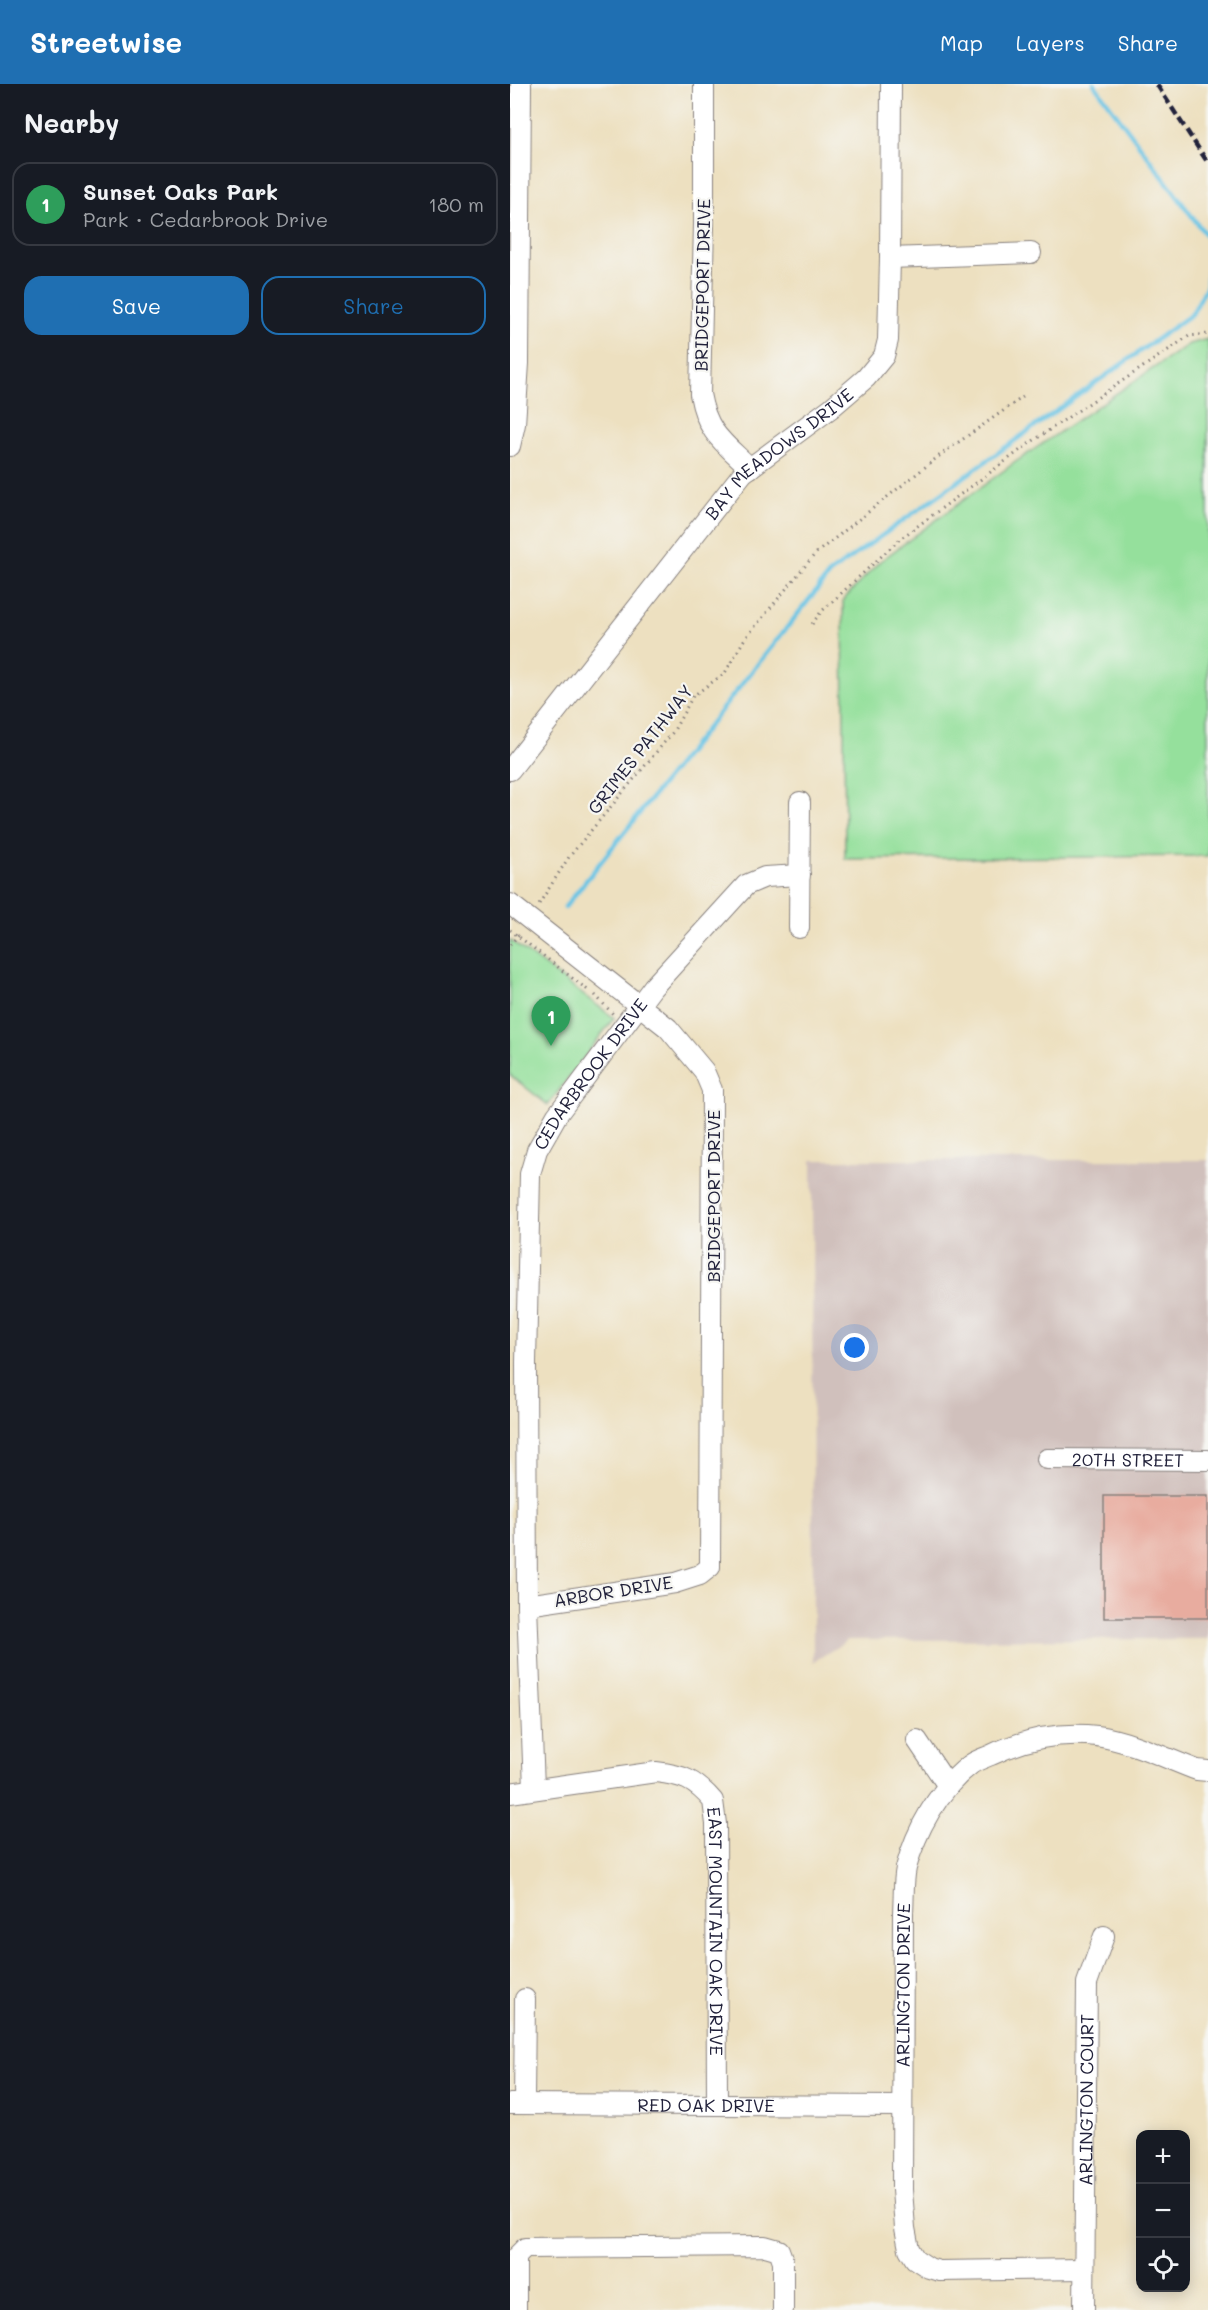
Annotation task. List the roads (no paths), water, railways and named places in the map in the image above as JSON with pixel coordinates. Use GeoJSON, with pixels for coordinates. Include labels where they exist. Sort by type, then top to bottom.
{"type":"FeatureCollection","features":[{"type":"Feature","properties":{"kind":"street"},"geometry":{"type":"LineString","coordinates":[[510,446],[515,424],[519,363],[521,84]]}},
{"type":"Feature","properties":{"kind":"street","name":"BRIDGEPORT DRIVE"},"geometry":{"type":"LineString","coordinates":[[704,84],[704,224],[700,394],[703,410],[712,431],[750,468]]}},
{"type":"Feature","properties":{"kind":"street","name":"BAY MEADOWS DRIVE"},"geometry":{"type":"LineString","coordinates":[[510,770],[743,473],[831,408],[866,378],[884,356],[888,340],[891,84]]}},
{"type":"Feature","properties":{"kind":"street"},"geometry":{"type":"LineString","coordinates":[[890,258],[1031,253]]}},
{"type":"Feature","properties":{"kind":"street"},"geometry":{"type":"LineString","coordinates":[[800,802],[800,928]]}},
{"type":"Feature","properties":{"kind":"street","name":"CEDARBROOK DRIVE"},"geometry":{"type":"LineString","coordinates":[[534,1788],[526,1605],[519,1264],[530,1174],[537,1150],[557,1115],[653,987],[746,885],[765,877],[800,875]]}},
{"type":"Feature","properties":{"kind":"street","name":"BRIDGEPORT DRIVE"},"geometry":{"type":"LineString","coordinates":[[510,904],[668,1028],[704,1071],[712,1090],[710,1567],[699,1575]]}},
{"type":"Feature","properties":{"kind":"street","name":"20TH STREET"},"geometry":{"type":"LineString","coordinates":[[1047,1459],[1208,1460]]}},
{"type":"Feature","properties":{"kind":"street","name":"ARBOR DRIVE"},"geometry":{"type":"LineString","coordinates":[[526,1605],[675,1582],[699,1575]]}},
{"type":"Feature","properties":{"kind":"street","name":"ARLINGTON DRIVE"},"geometry":{"type":"LineString","coordinates":[[1084,2269],[939,2271],[915,2259],[909,2249],[902,2190],[903,1913],[906,1869],[917,1834],[948,1786],[971,1764],[1009,1746],[1032,1739],[1076,1735],[1118,1741],[1197,1770],[1208,1771]]}},
{"type":"Feature","properties":{"kind":"street"},"geometry":{"type":"LineString","coordinates":[[917,1740],[948,1786]]}},
{"type":"Feature","properties":{"kind":"street","name":"EAST MOUNTAIN OAK DRIVE"},"geometry":{"type":"LineString","coordinates":[[510,1792],[656,1772],[678,1774],[690,1779],[713,1801],[716,1824],[717,2105]]}},
{"type":"Feature","properties":{"kind":"street","name":"ARLINGTON COURT"},"geometry":{"type":"LineString","coordinates":[[1084,2269],[1087,1983],[1104,1936]]}},
{"type":"Feature","properties":{"kind":"street"},"geometry":{"type":"LineString","coordinates":[[517,2104],[525,1999]]}},
{"type":"Feature","properties":{"kind":"street","name":"RED OAK DRIVE"},"geometry":{"type":"LineString","coordinates":[[517,2104],[902,2106]]}},
{"type":"Feature","properties":{"kind":"street"},"geometry":{"type":"LineString","coordinates":[[516,2310],[516,2257],[525,2248],[765,2246],[779,2250],[783,2260],[783,2310]]}},
{"type":"Feature","properties":{"kind":"street"},"geometry":{"type":"LineString","coordinates":[[1084,2269],[1084,2310]]}},
{"type":"Feature","properties":{"kind":"waterway"},"geometry":{"type":"LineString","coordinates":[[1094,84],[1208,238]]}},
{"type":"Feature","properties":{"kind":"waterway"},"geometry":{"type":"LineString","coordinates":[[565,907],[831,572],[1192,314],[1207,286],[1208,271]]}},
{"type":"Feature","properties":{"kind":"railway"},"geometry":{"type":"LineString","coordinates":[[1157,85],[1208,163]]}},
{"type":"Feature","properties":{"kind":"place","name":"Sunset Oaks Park"},"geometry":{"type":"Point","coordinates":[551,1046]}}]}
